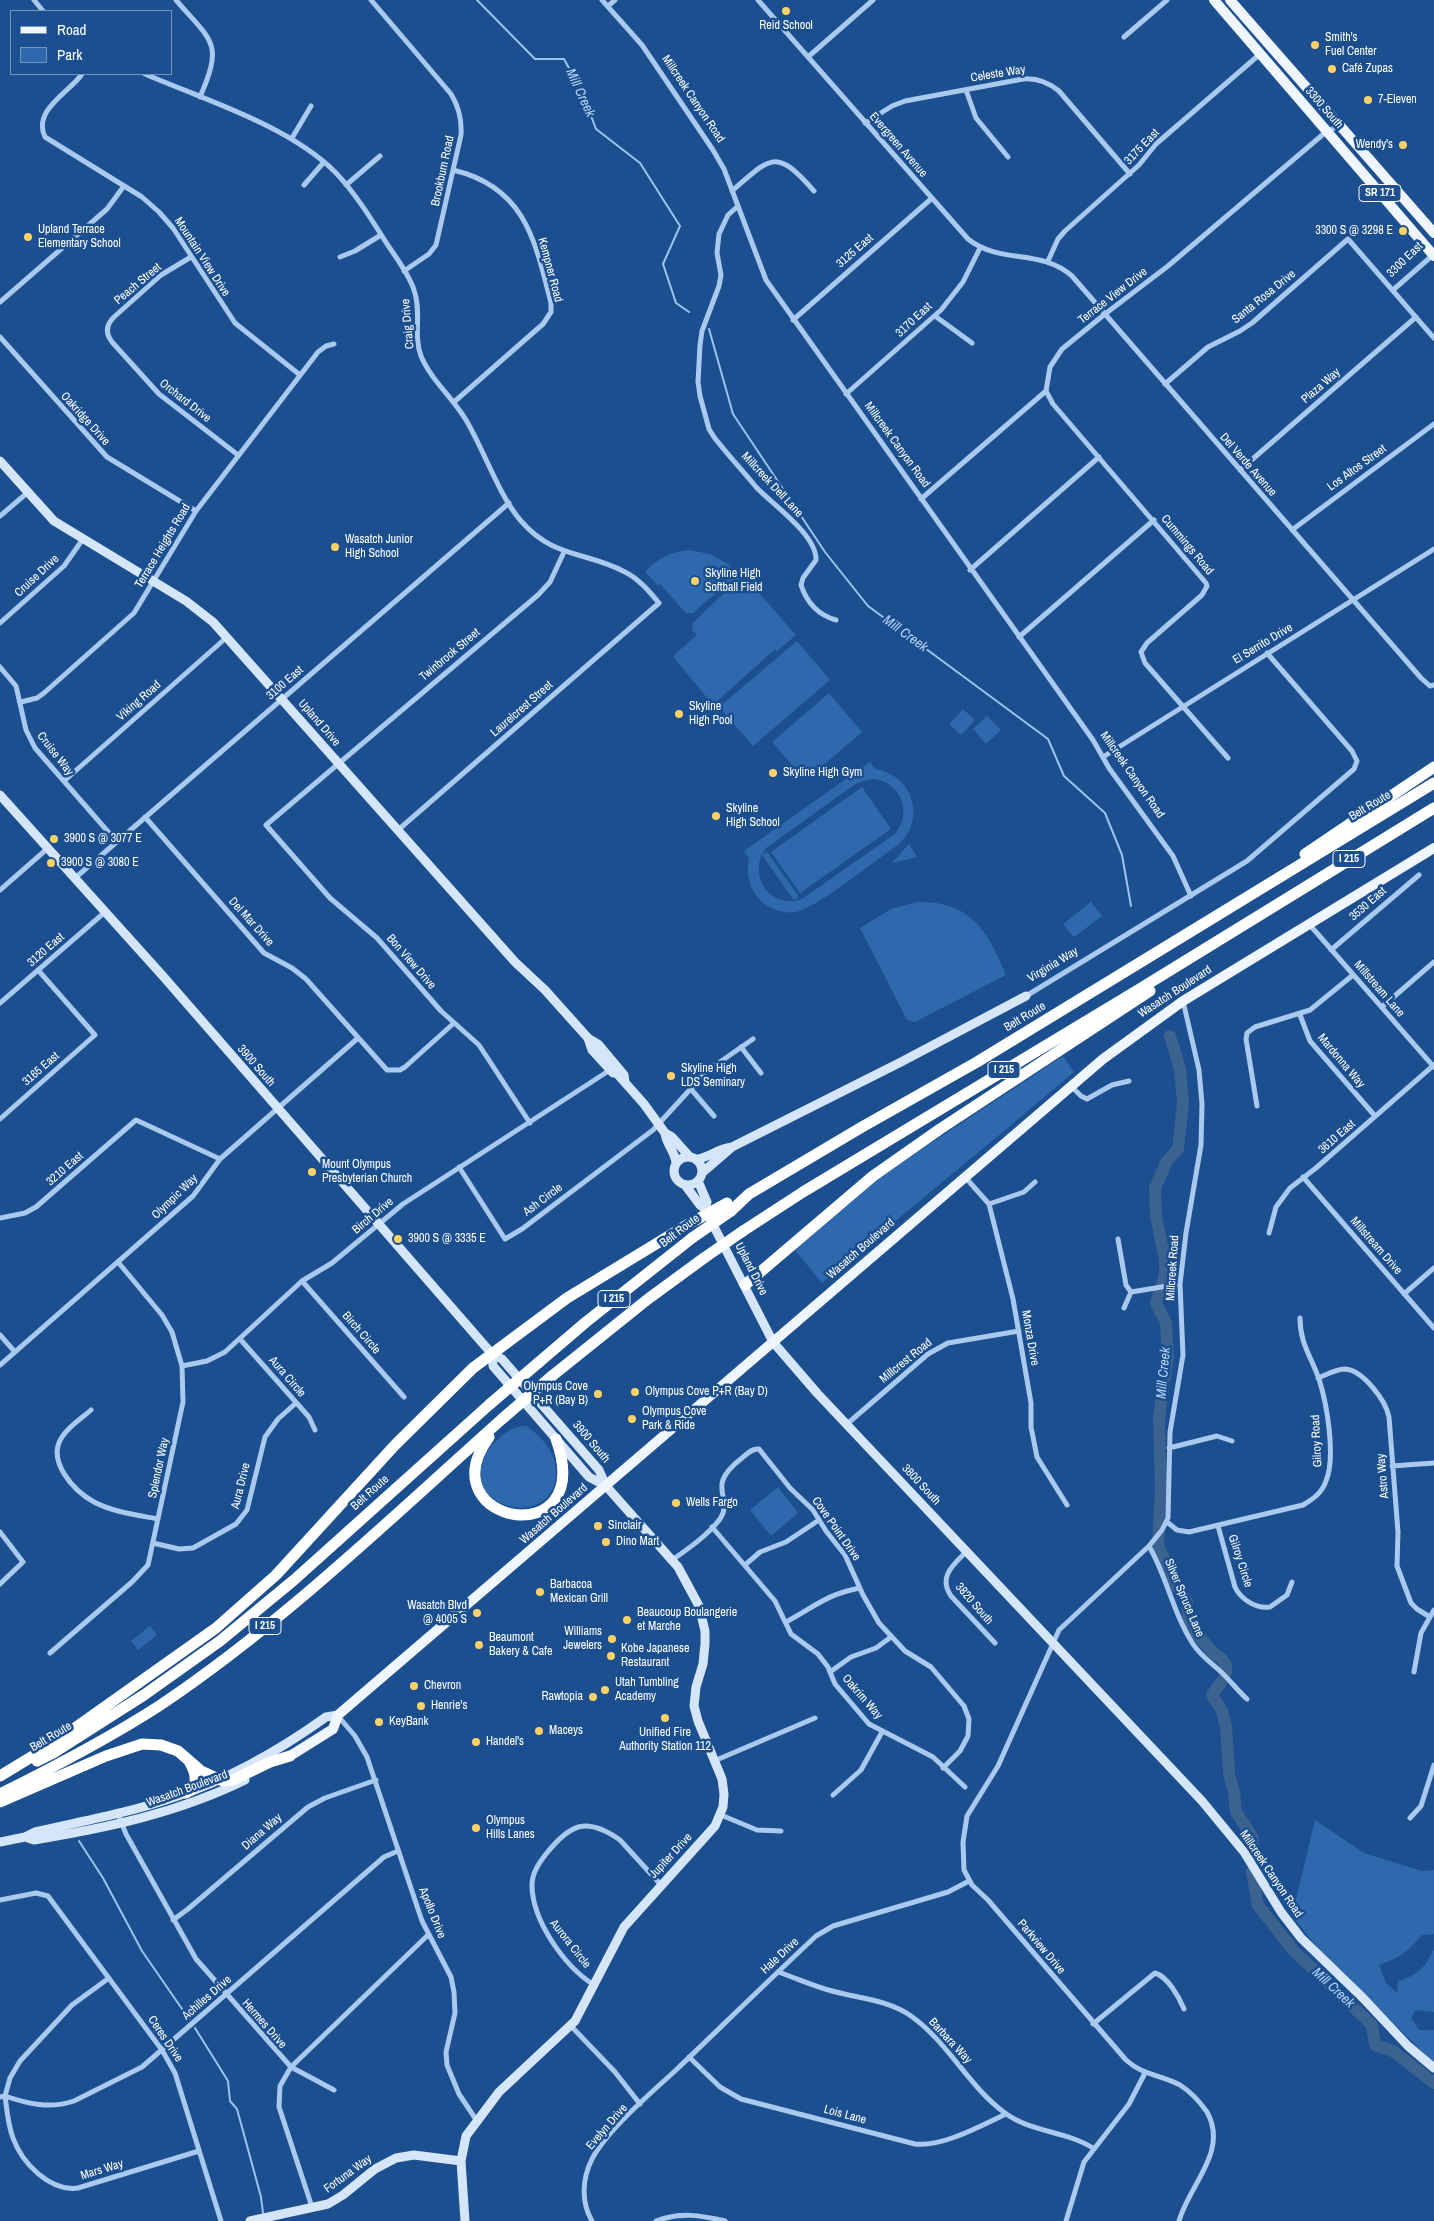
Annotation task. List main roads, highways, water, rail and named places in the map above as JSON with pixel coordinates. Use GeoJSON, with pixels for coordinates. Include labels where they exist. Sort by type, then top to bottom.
{"type":"FeatureCollection","features":[{"type":"Feature","properties":{"kind":"highway"},"geometry":{"type":"LineString","coordinates":[[1226,910],[1337,831],[1434,767]]}},
{"type":"Feature","properties":{"kind":"highway","name":"Belt Route"},"geometry":{"type":"LineString","coordinates":[[0,1778],[54,1753],[144,1695],[220,1641],[294,1580],[490,1404],[586,1322],[729,1207],[862,1127],[978,1062],[1434,783]]}},
{"type":"Feature","properties":{"kind":"highway","name":"I 215"},"geometry":{"type":"LineString","coordinates":[[0,1794],[64,1762],[158,1706],[234,1652],[301,1598],[552,1376],[648,1300],[743,1231],[803,1192],[1138,990],[1265,910],[1434,808]]}},
{"type":"Feature","properties":{"kind":"highway"},"geometry":{"type":"LineString","coordinates":[[745,1285],[880,1171],[940,1129],[1119,1013],[1265,910]]}},
{"type":"Feature","properties":{"kind":"highway"},"geometry":{"type":"LineString","coordinates":[[0,1778],[142,1682],[223,1621],[276,1575],[395,1445],[452,1388],[492,1354],[567,1298],[687,1225],[729,1207]]}},
{"type":"Feature","properties":{"kind":"highway"},"geometry":{"type":"LineString","coordinates":[[502,1419],[479,1450],[475,1475],[483,1496],[502,1513],[514,1516],[527,1515],[540,1512],[553,1502],[563,1480],[563,1463],[556,1439]]}},
{"type":"Feature","properties":{"kind":"highway"},"geometry":{"type":"LineString","coordinates":[[0,1802],[136,1745],[161,1745],[178,1751],[201,1771],[218,1779],[233,1780],[270,1762],[290,1756]]}},
{"type":"Feature","properties":{"kind":"highway"},"geometry":{"type":"LineString","coordinates":[[186,1757],[193,1769],[195,1780],[192,1789],[186,1793]]}},
{"type":"Feature","properties":{"kind":"main road","name":"3300 South"},"geometry":{"type":"LineString","coordinates":[[1214,0],[1434,253]]}},
{"type":"Feature","properties":{"kind":"main road","name":"3300 South"},"geometry":{"type":"LineString","coordinates":[[1230,0],[1434,233]]}},
{"type":"Feature","properties":{"kind":"main road","name":"Wasatch Boulevard"},"geometry":{"type":"LineString","coordinates":[[290,1756],[333,1729],[338,1715],[964,1176],[1129,1038],[1183,1001],[1434,848]]}},
{"type":"Feature","properties":{"kind":"waterway","name":"Mill Creek"},"geometry":{"type":"LineString","coordinates":[[477,0],[535,59],[564,59],[582,92],[596,129],[640,163],[680,226],[663,264],[676,303],[689,312]]}},
{"type":"Feature","properties":{"kind":"waterway","name":"Mill Creek"},"geometry":{"type":"LineString","coordinates":[[709,329],[733,414],[825,552],[868,606],[1048,739],[1064,776],[1105,813],[1122,855],[1131,906]]}},
{"type":"Feature","properties":{"kind":"waterway","name":"Mill Creek"},"geometry":{"type":"LineString","coordinates":[[1170,1036],[1180,1069],[1183,1103],[1178,1149],[1167,1161],[1155,1188],[1156,1216],[1165,1260],[1165,1274],[1156,1303],[1166,1323],[1168,1356],[1159,1417],[1161,1488],[1158,1545],[1177,1587],[1187,1602],[1192,1628],[1214,1654],[1221,1658],[1226,1665],[1226,1673]]}},
{"type":"Feature","properties":{"kind":"waterway","name":"Mill Creek"},"geometry":{"type":"LineString","coordinates":[[1222,1681],[1212,1695],[1222,1711],[1226,1727],[1229,1774],[1234,1792],[1236,1812],[1253,1838],[1252,1855]]}},
{"type":"Feature","properties":{"kind":"waterway"},"geometry":{"type":"LineString","coordinates":[[79,1841],[103,1878],[142,1951],[189,2019]]}},
{"type":"Feature","properties":{"kind":"waterway","name":"Mill Creek"},"geometry":{"type":"LineString","coordinates":[[1252,1872],[1258,1905],[1293,1950],[1372,2025],[1375,2045],[1393,2051],[1434,2083]]}},
{"type":"Feature","properties":{"kind":"waterway"},"geometry":{"type":"LineString","coordinates":[[195,2028],[228,2081],[230,2101],[237,2109],[261,2197],[263,2213]]}},
{"type":"Feature","properties":{"kind":"place","name":"Reid School"},"geometry":{"type":"Point","coordinates":[786,11]}},
{"type":"Feature","properties":{"kind":"place","name":"Smith's Fuel Center"},"geometry":{"type":"Point","coordinates":[1315,45]}},
{"type":"Feature","properties":{"kind":"place","name":"Café Zupas"},"geometry":{"type":"Point","coordinates":[1332,69]}},
{"type":"Feature","properties":{"kind":"place","name":"7-Eleven"},"geometry":{"type":"Point","coordinates":[1368,100]}},
{"type":"Feature","properties":{"kind":"place","name":"Wendy's"},"geometry":{"type":"Point","coordinates":[1403,145]}},
{"type":"Feature","properties":{"kind":"place","name":"3300 S @ 3298 E"},"geometry":{"type":"Point","coordinates":[1403,231]}},
{"type":"Feature","properties":{"kind":"place","name":"Upland Terrace Elementary School"},"geometry":{"type":"Point","coordinates":[28,237]}},
{"type":"Feature","properties":{"kind":"place","name":"Wasatch Junior High School"},"geometry":{"type":"Point","coordinates":[335,547]}},
{"type":"Feature","properties":{"kind":"place","name":"Skyline High Softball Field"},"geometry":{"type":"Point","coordinates":[695,581]}},
{"type":"Feature","properties":{"kind":"place","name":"Skyline High Pool"},"geometry":{"type":"Point","coordinates":[679,714]}},
{"type":"Feature","properties":{"kind":"place","name":"Skyline High Gym"},"geometry":{"type":"Point","coordinates":[773,773]}},
{"type":"Feature","properties":{"kind":"place","name":"Skyline High School"},"geometry":{"type":"Point","coordinates":[716,816]}},
{"type":"Feature","properties":{"kind":"place","name":"3900 S @ 3077 E"},"geometry":{"type":"Point","coordinates":[54,839]}},
{"type":"Feature","properties":{"kind":"place","name":"3900 S @ 3080 E"},"geometry":{"type":"Point","coordinates":[51,863]}},
{"type":"Feature","properties":{"kind":"place","name":"Skyline High LDS Seminary"},"geometry":{"type":"Point","coordinates":[671,1076]}},
{"type":"Feature","properties":{"kind":"place","name":"Mount Olympus Presbyterian Church"},"geometry":{"type":"Point","coordinates":[312,1172]}},
{"type":"Feature","properties":{"kind":"place","name":"3900 S @ 3335 E"},"geometry":{"type":"Point","coordinates":[398,1239]}},
{"type":"Feature","properties":{"kind":"place","name":"Olympus Cove P+R (Bay D)"},"geometry":{"type":"Point","coordinates":[635,1392]}},
{"type":"Feature","properties":{"kind":"place","name":"Olympus Cove P+R (Bay B)"},"geometry":{"type":"Point","coordinates":[598,1394]}},
{"type":"Feature","properties":{"kind":"place","name":"Olympus Cove Park & Ride"},"geometry":{"type":"Point","coordinates":[632,1419]}},
{"type":"Feature","properties":{"kind":"place","name":"Wells Fargo"},"geometry":{"type":"Point","coordinates":[676,1503]}},
{"type":"Feature","properties":{"kind":"place","name":"Sinclair"},"geometry":{"type":"Point","coordinates":[598,1526]}},
{"type":"Feature","properties":{"kind":"place","name":"Dino Mart"},"geometry":{"type":"Point","coordinates":[606,1542]}},
{"type":"Feature","properties":{"kind":"place","name":"Barbacoa Mexican Grill"},"geometry":{"type":"Point","coordinates":[540,1592]}},
{"type":"Feature","properties":{"kind":"place","name":"Wasatch Blvd @ 4005 S"},"geometry":{"type":"Point","coordinates":[477,1613]}},
{"type":"Feature","properties":{"kind":"place","name":"Beaucoup Boulangerie et Marche"},"geometry":{"type":"Point","coordinates":[627,1620]}},
{"type":"Feature","properties":{"kind":"place","name":"Williams Jewelers"},"geometry":{"type":"Point","coordinates":[612,1639]}},
{"type":"Feature","properties":{"kind":"place","name":"Beaumont Bakery & Cafe"},"geometry":{"type":"Point","coordinates":[479,1645]}},
{"type":"Feature","properties":{"kind":"place","name":"Kobe Japanese Restaurant"},"geometry":{"type":"Point","coordinates":[611,1656]}},
{"type":"Feature","properties":{"kind":"place","name":"Chevron"},"geometry":{"type":"Point","coordinates":[414,1686]}},
{"type":"Feature","properties":{"kind":"place","name":"Utah Tumbling Academy"},"geometry":{"type":"Point","coordinates":[605,1690]}},
{"type":"Feature","properties":{"kind":"place","name":"Rawtopia"},"geometry":{"type":"Point","coordinates":[593,1697]}},
{"type":"Feature","properties":{"kind":"place","name":"Henrie's"},"geometry":{"type":"Point","coordinates":[421,1706]}},
{"type":"Feature","properties":{"kind":"place","name":"Unified Fire Authority Station 112"},"geometry":{"type":"Point","coordinates":[665,1718]}},
{"type":"Feature","properties":{"kind":"place","name":"KeyBank"},"geometry":{"type":"Point","coordinates":[379,1722]}},
{"type":"Feature","properties":{"kind":"place","name":"Maceys"},"geometry":{"type":"Point","coordinates":[539,1731]}},
{"type":"Feature","properties":{"kind":"place","name":"Handel's"},"geometry":{"type":"Point","coordinates":[476,1742]}},
{"type":"Feature","properties":{"kind":"place","name":"Olympus Hills Lanes"},"geometry":{"type":"Point","coordinates":[476,1828]}}]}
